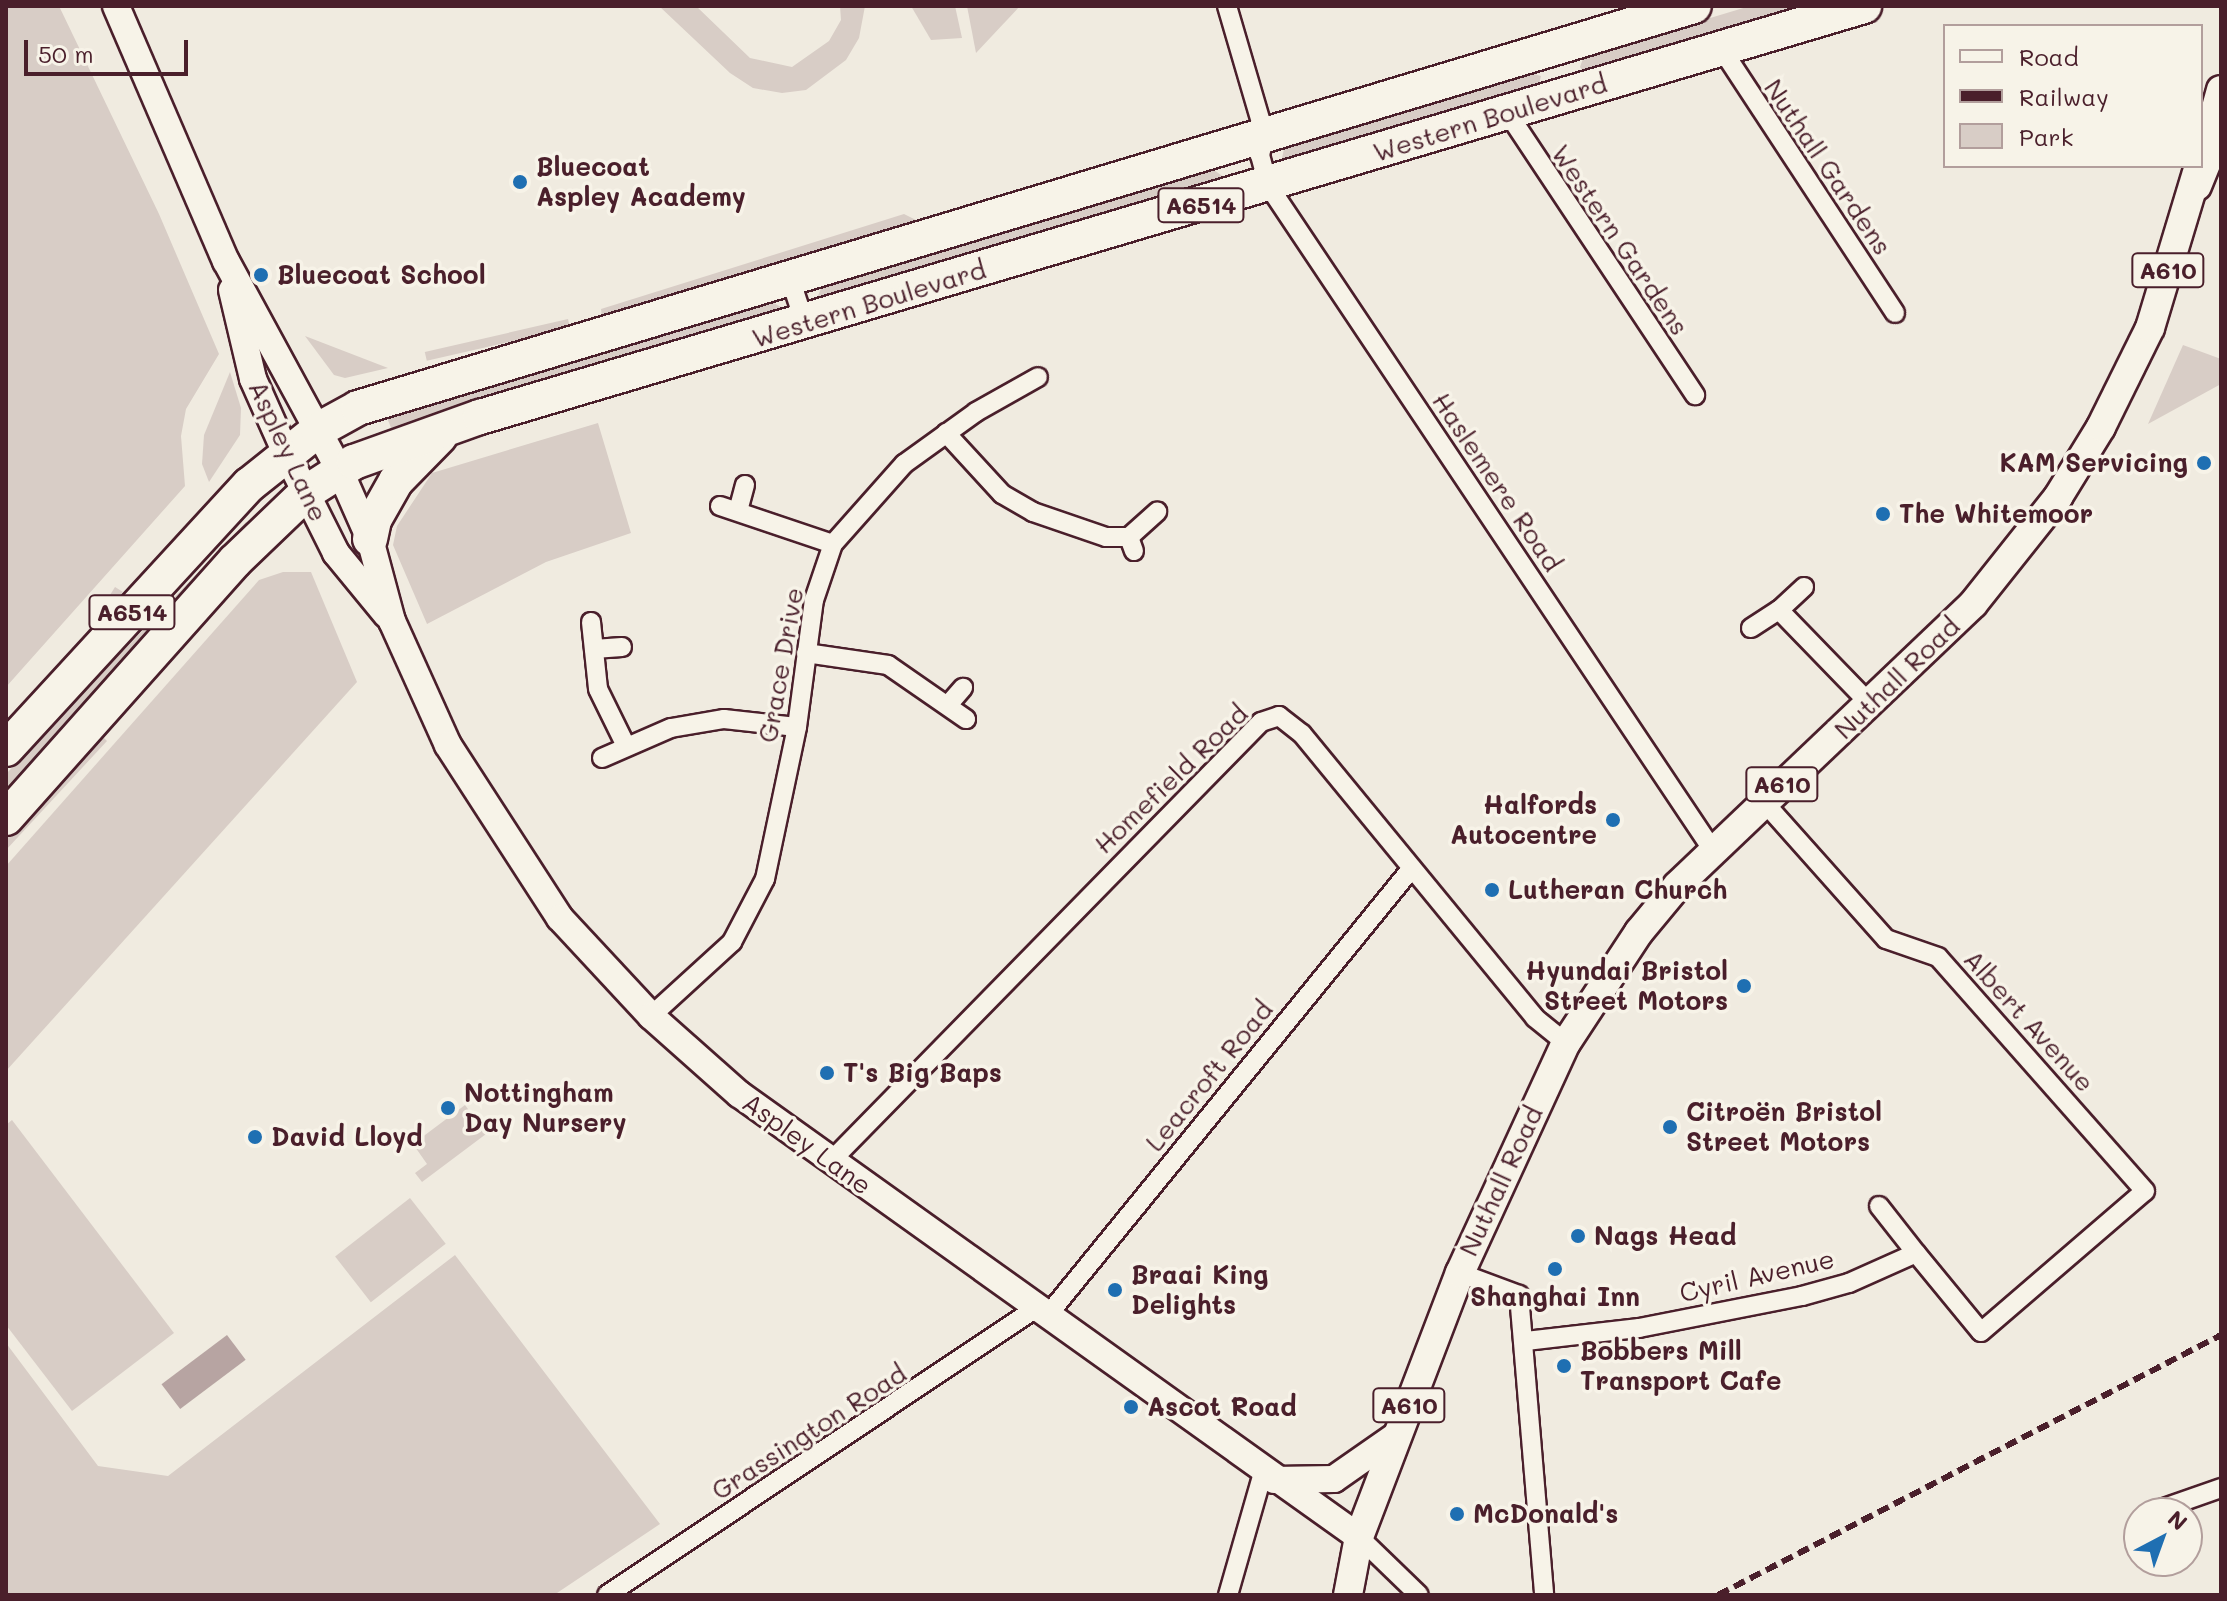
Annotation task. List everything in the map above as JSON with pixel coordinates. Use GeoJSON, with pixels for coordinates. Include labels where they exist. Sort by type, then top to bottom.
{"type":"FeatureCollection","features":[{"type":"Feature","properties":{"kind":"highway","name":"Western Boulevard"},"geometry":{"type":"LineString","coordinates":[[6,749],[236,499],[286,453],[318,430],[374,403],[1694,6]]}},
{"type":"Feature","properties":{"kind":"highway","name":"Western Boulevard"},"geometry":{"type":"LineString","coordinates":[[6,818],[235,561],[307,492],[339,469],[452,426],[805,324],[1864,6]]}},
{"type":"Feature","properties":{"kind":"highway"},"geometry":{"type":"LineString","coordinates":[[1549,49],[1563,96]]}},
{"type":"Feature","properties":{"kind":"highway"},"geometry":{"type":"LineString","coordinates":[[370,539],[374,520],[396,481],[420,452],[452,426]]}},
{"type":"Feature","properties":{"kind":"main road","name":"Aspley Lane"},"geometry":{"type":"LineString","coordinates":[[116,6],[226,261],[339,469],[370,539],[392,621],[448,745],[487,810],[560,918],[651,1016],[699,1062],[830,1162],[1268,1476],[1359,1537]]}},
{"type":"Feature","properties":{"kind":"main road"},"geometry":{"type":"LineString","coordinates":[[2203,153],[2221,90]]}},
{"type":"Feature","properties":{"kind":"main road","name":"Nuthall Road"},"geometry":{"type":"LineString","coordinates":[[2186,213],[2221,127]]}},
{"type":"Feature","properties":{"kind":"main road","name":"Nuthall Road"},"geometry":{"type":"LineString","coordinates":[[1359,1537],[1460,1273],[1566,1043],[1639,932],[1712,849],[1871,705],[1973,604],[2058,497],[2101,427],[2150,328],[2198,168]]}},
{"type":"Feature","properties":{"kind":"main road","name":"Aspley Lane"},"geometry":{"type":"LineString","coordinates":[[226,261],[253,379],[286,453],[336,553],[392,621]]}},
{"type":"Feature","properties":{"kind":"main road"},"geometry":{"type":"LineString","coordinates":[[1268,1476],[1334,1479],[1397,1435]]}},
{"type":"Feature","properties":{"kind":"main road","name":"A610"},"geometry":{"type":"LineString","coordinates":[[1348,1595],[1359,1537]]}},
{"type":"Feature","properties":{"kind":"street","name":"Haslemere Road"},"geometry":{"type":"LineString","coordinates":[[1227,6],[1265,136],[1260,155],[1268,185],[1712,849]]}},
{"type":"Feature","properties":{"kind":"street","name":"Nuthall Gardens"},"geometry":{"type":"LineString","coordinates":[[1721,48],[1895,313]]}},
{"type":"Feature","properties":{"kind":"street","name":"Western Gardens"},"geometry":{"type":"LineString","coordinates":[[1507,112],[1695,395]]}},
{"type":"Feature","properties":{"kind":"street"},"geometry":{"type":"LineString","coordinates":[[790,278],[805,324]]}},
{"type":"Feature","properties":{"kind":"street","name":"Grace Drive"},"geometry":{"type":"LineString","coordinates":[[651,1016],[732,942],[765,879],[797,727],[814,600],[833,544],[904,464],[946,433],[1038,377]]}},
{"type":"Feature","properties":{"kind":"street"},"geometry":{"type":"LineString","coordinates":[[946,433],[1002,494],[1033,512],[1131,544],[1157,512]]}},
{"type":"Feature","properties":{"kind":"street"},"geometry":{"type":"LineString","coordinates":[[745,485],[729,509],[833,544]]}},
{"type":"Feature","properties":{"kind":"street"},"geometry":{"type":"LineString","coordinates":[[1751,628],[1779,610],[1804,587]]}},
{"type":"Feature","properties":{"kind":"street"},"geometry":{"type":"LineString","coordinates":[[1779,610],[1871,705]]}},
{"type":"Feature","properties":{"kind":"street"},"geometry":{"type":"LineString","coordinates":[[591,622],[598,689],[626,746]]}},
{"type":"Feature","properties":{"kind":"street"},"geometry":{"type":"LineString","coordinates":[[594,649],[622,647]]}},
{"type":"Feature","properties":{"kind":"street"},"geometry":{"type":"LineString","coordinates":[[806,653],[888,665],[966,719]]}},
{"type":"Feature","properties":{"kind":"street"},"geometry":{"type":"LineString","coordinates":[[948,705],[963,688]]}},
{"type":"Feature","properties":{"kind":"street","name":"Homefield Road"},"geometry":{"type":"LineString","coordinates":[[830,1162],[1261,722],[1279,716],[1302,734],[1535,1018],[1566,1043]]}},
{"type":"Feature","properties":{"kind":"street"},"geometry":{"type":"LineString","coordinates":[[602,758],[671,728],[724,719],[797,727]]}},
{"type":"Feature","properties":{"kind":"street","name":"Albert Avenue"},"geometry":{"type":"LineString","coordinates":[[1763,801],[1886,939],[1938,957],[2145,1191],[1981,1332],[1916,1253]]}},
{"type":"Feature","properties":{"kind":"street","name":"Leacroft Road"},"geometry":{"type":"LineString","coordinates":[[1042,1312],[1411,869]]}},
{"type":"Feature","properties":{"kind":"street"},"geometry":{"type":"LineString","coordinates":[[1879,1206],[1916,1253]]}},
{"type":"Feature","properties":{"kind":"street","name":"Cyril Avenue"},"geometry":{"type":"LineString","coordinates":[[1526,1341],[1639,1328],[1802,1296],[1849,1283],[1916,1253]]}},
{"type":"Feature","properties":{"kind":"street","name":"Nuthall Road"},"geometry":{"type":"LineString","coordinates":[[1460,1273],[1519,1295],[1526,1341],[1544,1595]]}},
{"type":"Feature","properties":{"kind":"street","name":"Grassington Road"},"geometry":{"type":"LineString","coordinates":[[607,1595],[1042,1312]]}},
{"type":"Feature","properties":{"kind":"street"},"geometry":{"type":"LineString","coordinates":[[1228,1595],[1268,1476]]}},
{"type":"Feature","properties":{"kind":"street"},"geometry":{"type":"LineString","coordinates":[[2195,1497],[2221,1488]]}},
{"type":"Feature","properties":{"kind":"street"},"geometry":{"type":"LineString","coordinates":[[1359,1537],[1419,1595]]}},
{"type":"Feature","properties":{"kind":"green space"},"geometry":{"type":"Polygon","coordinates":[[[6,6],[59,6],[159,214],[219,354],[186,409],[181,436],[185,486],[6,687],[6,6]]]}},
{"type":"Feature","properties":{"kind":"green space"},"geometry":{"type":"Polygon","coordinates":[[[659,6],[696,6],[750,58],[792,67],[829,41],[841,20],[840,6],[865,6],[859,38],[846,60],[806,90],[782,93],[753,88],[730,73],[659,6]]]}},
{"type":"Feature","properties":{"kind":"green space"},"geometry":{"type":"Polygon","coordinates":[[[911,6],[955,6],[962,38],[931,40],[911,6]]]}},
{"type":"Feature","properties":{"kind":"green space"},"geometry":{"type":"Polygon","coordinates":[[[967,6],[1020,6],[976,53],[967,6]]]}},
{"type":"Feature","properties":{"kind":"green space"},"geometry":{"type":"Polygon","coordinates":[[[1750,6],[1819,6],[1584,73],[1580,67],[1584,56],[1750,6]]]}},
{"type":"Feature","properties":{"kind":"green space"},"geometry":{"type":"Polygon","coordinates":[[[1530,73],[1541,76],[1538,88],[1284,162],[1282,158],[1284,149],[1530,73]]]}},
{"type":"Feature","properties":{"kind":"green space"},"geometry":{"type":"Polygon","coordinates":[[[1214,170],[1225,178],[1223,184],[822,304],[817,298],[822,286],[1214,170]]]}},
{"type":"Feature","properties":{"kind":"green space"},"geometry":{"type":"Polygon","coordinates":[[[904,214],[922,223],[602,318],[601,309],[904,214]]]}},
{"type":"Feature","properties":{"kind":"green space"},"geometry":{"type":"Polygon","coordinates":[[[770,301],[781,307],[780,315],[392,430],[387,418],[770,301]]]}},
{"type":"Feature","properties":{"kind":"green space"},"geometry":{"type":"Polygon","coordinates":[[[568,319],[570,328],[427,361],[425,352],[568,319]]]}},
{"type":"Feature","properties":{"kind":"green space"},"geometry":{"type":"Polygon","coordinates":[[[305,336],[388,368],[345,378],[334,375],[305,336]]]}},
{"type":"Feature","properties":{"kind":"green space"},"geometry":{"type":"Polygon","coordinates":[[[2183,345],[2221,359],[2221,384],[2148,424],[2183,345]]]}},
{"type":"Feature","properties":{"kind":"green space"},"geometry":{"type":"Polygon","coordinates":[[[230,372],[241,408],[240,435],[209,482],[202,464],[204,435],[230,372]]]}},
{"type":"Feature","properties":{"kind":"green space"},"geometry":{"type":"Polygon","coordinates":[[[598,423],[631,533],[546,562],[427,624],[393,545],[397,526],[432,473],[598,423]]]}},
{"type":"Feature","properties":{"kind":"green space"},"geometry":{"type":"Polygon","coordinates":[[[246,522],[252,527],[6,799],[6,774],[246,522]]]}},
{"type":"Feature","properties":{"kind":"green space"},"geometry":{"type":"Polygon","coordinates":[[[283,572],[311,572],[357,682],[6,1071],[6,866],[259,580],[283,572]]]}},
{"type":"Feature","properties":{"kind":"green space"},"geometry":{"type":"Polygon","coordinates":[[[115,587],[123,592],[37,729],[29,724],[115,587]]]}},
{"type":"Feature","properties":{"kind":"green space"},"geometry":{"type":"Polygon","coordinates":[[[98,732],[107,741],[6,850],[6,838],[98,732]]]}},
{"type":"Feature","properties":{"kind":"green space"},"geometry":{"type":"Polygon","coordinates":[[[465,1105],[486,1134],[422,1182],[415,1173],[427,1164],[413,1144],[465,1105]]]}},
{"type":"Feature","properties":{"kind":"green space"},"geometry":{"type":"Polygon","coordinates":[[[12,1120],[174,1333],[72,1411],[6,1325],[6,1125],[12,1120]]]}},
{"type":"Feature","properties":{"kind":"green space"},"geometry":{"type":"Polygon","coordinates":[[[410,1198],[446,1244],[371,1302],[335,1256],[410,1198]]]}},
{"type":"Feature","properties":{"kind":"green space"},"geometry":{"type":"Polygon","coordinates":[[[455,1255],[660,1524],[554,1595],[6,1595],[6,1343],[98,1466],[168,1476],[455,1255]]]}},
{"type":"Feature","properties":{"kind":"shaded area"},"geometry":{"type":"Polygon","coordinates":[[[227,1335],[246,1360],[180,1409],[162,1384],[227,1335]]]}},
{"type":"Feature","properties":{"kind":"railway"},"geometry":{"type":"LineString","coordinates":[[1718,1595],[2221,1335]]}},
{"type":"Feature","properties":{"kind":"place","name":"Bluecoat Aspley Academy"},"geometry":{"type":"Point","coordinates":[520,182]}},
{"type":"Feature","properties":{"kind":"place","name":"Bluecoat School"},"geometry":{"type":"Point","coordinates":[261,275]}},
{"type":"Feature","properties":{"kind":"place","name":"KAM Servicing"},"geometry":{"type":"Point","coordinates":[2204,463]}},
{"type":"Feature","properties":{"kind":"place","name":"The Whitemoor"},"geometry":{"type":"Point","coordinates":[1883,514]}},
{"type":"Feature","properties":{"kind":"place","name":"Halfords Autocentre"},"geometry":{"type":"Point","coordinates":[1613,820]}},
{"type":"Feature","properties":{"kind":"place","name":"Lutheran Church"},"geometry":{"type":"Point","coordinates":[1492,890]}},
{"type":"Feature","properties":{"kind":"place","name":"Hyundai Bristol Street Motors"},"geometry":{"type":"Point","coordinates":[1744,986]}},
{"type":"Feature","properties":{"kind":"place","name":"T's Big Baps"},"geometry":{"type":"Point","coordinates":[827,1073]}},
{"type":"Feature","properties":{"kind":"place","name":"Nottingham Day Nursery"},"geometry":{"type":"Point","coordinates":[448,1108]}},
{"type":"Feature","properties":{"kind":"place","name":"Citroën Bristol Street Motors"},"geometry":{"type":"Point","coordinates":[1670,1127]}},
{"type":"Feature","properties":{"kind":"place","name":"David Lloyd"},"geometry":{"type":"Point","coordinates":[255,1137]}},
{"type":"Feature","properties":{"kind":"place","name":"Nags Head"},"geometry":{"type":"Point","coordinates":[1578,1236]}},
{"type":"Feature","properties":{"kind":"place","name":"Shanghai Inn"},"geometry":{"type":"Point","coordinates":[1555,1269]}},
{"type":"Feature","properties":{"kind":"place","name":"Braai King Delights"},"geometry":{"type":"Point","coordinates":[1115,1290]}},
{"type":"Feature","properties":{"kind":"place","name":"Bobbers Mill Transport Cafe"},"geometry":{"type":"Point","coordinates":[1564,1366]}},
{"type":"Feature","properties":{"kind":"place","name":"Ascot Road"},"geometry":{"type":"Point","coordinates":[1131,1407]}},
{"type":"Feature","properties":{"kind":"place","name":"McDonald's"},"geometry":{"type":"Point","coordinates":[1457,1514]}}]}
